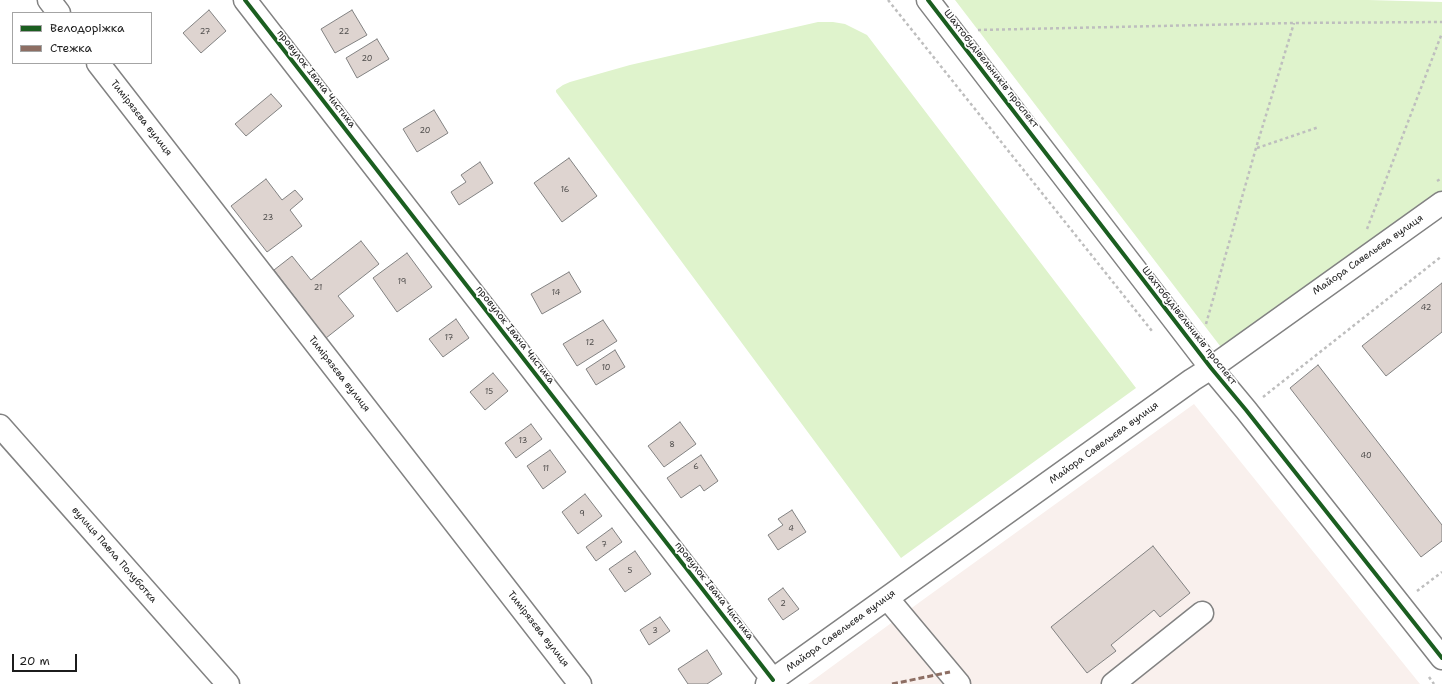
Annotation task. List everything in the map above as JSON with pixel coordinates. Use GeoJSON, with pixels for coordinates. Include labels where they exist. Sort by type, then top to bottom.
{"type":"FeatureCollection","features":[{"type":"Feature","properties":{"kind":"street"},"geometry":{"type":"LineString","coordinates":[[49,0],[58,12]]}},
{"type":"Feature","properties":{"kind":"street","name":"провулок Івана Чистика"},"geometry":{"type":"LineString","coordinates":[[245,0],[770,682]]}},
{"type":"Feature","properties":{"kind":"street","name":"Шахтобудівельників проспект"},"geometry":{"type":"LineString","coordinates":[[928,0],[1211,368],[1246,410],[1442,658]]}},
{"type":"Feature","properties":{"kind":"street","name":"Тимірязєва вулиця"},"geometry":{"type":"LineString","coordinates":[[99,64],[580,684]]}},
{"type":"Feature","properties":{"kind":"street","name":"Майора Савельєва вулиця"},"geometry":{"type":"LineString","coordinates":[[770,682],[1442,203]]}},
{"type":"Feature","properties":{"kind":"street","name":"вулиця Павла Полуботка"},"geometry":{"type":"LineString","coordinates":[[0,426],[228,684]]}},
{"type":"Feature","properties":{"kind":"street"},"geometry":{"type":"LineString","coordinates":[[887,598],[959,684]]}},
{"type":"Feature","properties":{"kind":"street"},"geometry":{"type":"LineString","coordinates":[[1114,684],[1202,613]]}},
{"type":"Feature","properties":{"kind":"path"},"geometry":{"type":"LineString","coordinates":[[978,30],[1294,23],[1442,22]]}},
{"type":"Feature","properties":{"kind":"path"},"geometry":{"type":"LineString","coordinates":[[1206,327],[1256,148],[1294,23]]}},
{"type":"Feature","properties":{"kind":"path"},"geometry":{"type":"LineString","coordinates":[[1365,234],[1442,33]]}},
{"type":"Feature","properties":{"kind":"path"},"geometry":{"type":"LineString","coordinates":[[1256,148],[1319,127]]}},
{"type":"Feature","properties":{"kind":"path"},"geometry":{"type":"LineString","coordinates":[[1261,398],[1442,256]]}},
{"type":"Feature","properties":{"kind":"path"},"geometry":{"type":"LineString","coordinates":[[1415,592],[1442,572]]}},
{"type":"Feature","properties":{"kind":"shaded area"},"geometry":{"type":"Polygon","coordinates":[[[1194,404],[1420,684],[808,684],[924,599],[1194,404]]]}},
{"type":"Feature","properties":{"kind":"green space"},"geometry":{"type":"Polygon","coordinates":[[[955,0],[1368,0],[1442,2],[1442,201],[1227,355],[955,0]]]}},
{"type":"Feature","properties":{"kind":"green space"},"geometry":{"type":"Polygon","coordinates":[[[818,22],[845,24],[867,35],[1136,388],[901,558],[556,92],[556,90],[563,85],[570,82],[630,65],[818,22]]]}},
{"type":"Feature","properties":{"kind":"building"},"geometry":{"type":"Polygon","coordinates":[[[209,10],[226,31],[201,53],[183,33],[209,10]]]}},
{"type":"Feature","properties":{"kind":"building"},"geometry":{"type":"Polygon","coordinates":[[[352,10],[367,35],[335,53],[321,29],[352,10]]]}},
{"type":"Feature","properties":{"kind":"building"},"geometry":{"type":"Polygon","coordinates":[[[377,39],[389,59],[357,78],[346,58],[377,39]]]}},
{"type":"Feature","properties":{"kind":"building"},"geometry":{"type":"Polygon","coordinates":[[[271,94],[282,106],[246,136],[235,124],[271,94]]]}},
{"type":"Feature","properties":{"kind":"building"},"geometry":{"type":"Polygon","coordinates":[[[434,110],[448,133],[417,152],[403,129],[434,110]]]}},
{"type":"Feature","properties":{"kind":"building"},"geometry":{"type":"Polygon","coordinates":[[[569,158],[597,196],[562,222],[534,183],[569,158]]]}},
{"type":"Feature","properties":{"kind":"building"},"geometry":{"type":"Polygon","coordinates":[[[480,162],[493,183],[459,205],[451,192],[466,182],[461,175],[480,162]]]}},
{"type":"Feature","properties":{"kind":"building"},"geometry":{"type":"Polygon","coordinates":[[[266,179],[282,200],[295,190],[303,199],[290,210],[302,226],[267,252],[231,206],[266,179]]]}},
{"type":"Feature","properties":{"kind":"building"},"geometry":{"type":"Polygon","coordinates":[[[361,241],[379,264],[338,296],[354,316],[326,338],[274,270],[292,256],[311,280],[361,241]]]}},
{"type":"Feature","properties":{"kind":"building"},"geometry":{"type":"Polygon","coordinates":[[[407,253],[432,287],[397,312],[373,278],[407,253]]]}},
{"type":"Feature","properties":{"kind":"building"},"geometry":{"type":"Polygon","coordinates":[[[569,272],[581,292],[542,314],[531,294],[569,272]]]}},
{"type":"Feature","properties":{"kind":"building"},"geometry":{"type":"Polygon","coordinates":[[[1442,283],[1442,332],[1386,376],[1362,346],[1442,283]]]}},
{"type":"Feature","properties":{"kind":"building"},"geometry":{"type":"Polygon","coordinates":[[[456,319],[469,338],[443,357],[429,339],[456,319]]]}},
{"type":"Feature","properties":{"kind":"building"},"geometry":{"type":"Polygon","coordinates":[[[603,320],[617,341],[577,366],[563,344],[603,320]]]}},
{"type":"Feature","properties":{"kind":"building"},"geometry":{"type":"Polygon","coordinates":[[[615,350],[625,367],[596,385],[586,369],[615,350]]]}},
{"type":"Feature","properties":{"kind":"building"},"geometry":{"type":"Polygon","coordinates":[[[1318,365],[1442,525],[1442,541],[1421,557],[1290,388],[1318,365]]]}},
{"type":"Feature","properties":{"kind":"building"},"geometry":{"type":"Polygon","coordinates":[[[493,373],[508,391],[485,410],[470,392],[493,373]]]}},
{"type":"Feature","properties":{"kind":"building"},"geometry":{"type":"Polygon","coordinates":[[[680,422],[696,444],[664,467],[648,446],[680,422]]]}},
{"type":"Feature","properties":{"kind":"building"},"geometry":{"type":"Polygon","coordinates":[[[531,424],[542,439],[516,458],[505,443],[531,424]]]}},
{"type":"Feature","properties":{"kind":"building"},"geometry":{"type":"Polygon","coordinates":[[[550,450],[566,472],[543,489],[527,466],[550,450]]]}},
{"type":"Feature","properties":{"kind":"building"},"geometry":{"type":"Polygon","coordinates":[[[701,455],[718,481],[704,491],[700,485],[681,498],[667,478],[701,455]]]}},
{"type":"Feature","properties":{"kind":"building"},"geometry":{"type":"Polygon","coordinates":[[[585,494],[602,516],[578,534],[562,512],[585,494]]]}},
{"type":"Feature","properties":{"kind":"building"},"geometry":{"type":"Polygon","coordinates":[[[792,510],[806,532],[778,550],[768,535],[783,525],[778,519],[792,510]]]}},
{"type":"Feature","properties":{"kind":"building"},"geometry":{"type":"Polygon","coordinates":[[[612,528],[622,542],[596,561],[586,547],[612,528]]]}},
{"type":"Feature","properties":{"kind":"building"},"geometry":{"type":"Polygon","coordinates":[[[1153,546],[1190,593],[1160,617],[1154,610],[1111,645],[1116,651],[1087,673],[1051,627],[1153,546]]]}},
{"type":"Feature","properties":{"kind":"building"},"geometry":{"type":"Polygon","coordinates":[[[635,551],[651,574],[625,592],[609,569],[635,551]]]}},
{"type":"Feature","properties":{"kind":"building"},"geometry":{"type":"Polygon","coordinates":[[[783,588],[799,609],[783,620],[768,599],[783,588]]]}},
{"type":"Feature","properties":{"kind":"building"},"geometry":{"type":"Polygon","coordinates":[[[660,617],[670,631],[649,645],[640,630],[660,617]]]}},
{"type":"Feature","properties":{"kind":"building"},"geometry":{"type":"Polygon","coordinates":[[[707,650],[722,674],[707,684],[688,684],[678,669],[707,650]]]}},
{"type":"Feature","properties":{"kind":"marked path"},"geometry":{"type":"LineString","coordinates":[[892,684],[950,672]]}},
{"type":"Feature","properties":{"kind":"cycle path"},"geometry":{"type":"LineString","coordinates":[[245,0],[773,680]]}},
{"type":"Feature","properties":{"kind":"cycle path"},"geometry":{"type":"LineString","coordinates":[[928,0],[1211,368],[1246,410],[1442,658]]}}]}
